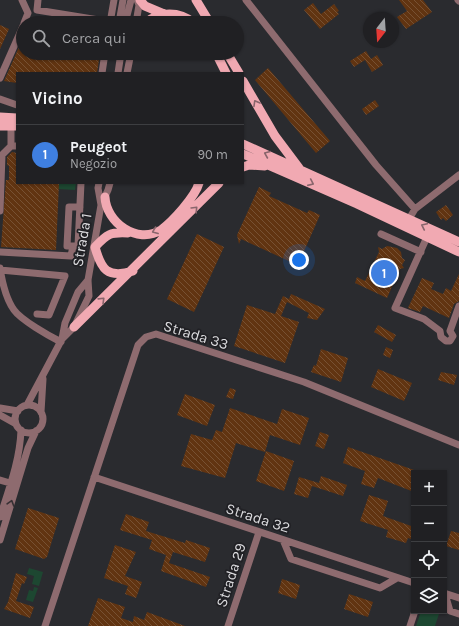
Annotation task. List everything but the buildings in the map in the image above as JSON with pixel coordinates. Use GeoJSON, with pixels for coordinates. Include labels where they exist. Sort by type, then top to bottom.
{"type":"FeatureCollection","features":[{"type":"Feature","properties":{"kind":"main road"},"geometry":{"type":"LineString","coordinates":[[138,0],[145,6],[164,14],[177,14],[181,16]]}},
{"type":"Feature","properties":{"kind":"main road"},"geometry":{"type":"LineString","coordinates":[[196,0],[206,16]]}},
{"type":"Feature","properties":{"kind":"main road"},"geometry":{"type":"LineString","coordinates":[[160,16],[164,14]]}},
{"type":"Feature","properties":{"kind":"main road"},"geometry":{"type":"LineString","coordinates":[[220,60],[226,72]]}},
{"type":"Feature","properties":{"kind":"main road"},"geometry":{"type":"LineString","coordinates":[[231,60],[238,72]]}},
{"type":"Feature","properties":{"kind":"main road"},"geometry":{"type":"LineString","coordinates":[[244,82],[276,136],[302,170]]}},
{"type":"Feature","properties":{"kind":"main road"},"geometry":{"type":"LineString","coordinates":[[0,117],[16,118]]}},
{"type":"Feature","properties":{"kind":"main road"},"geometry":{"type":"LineString","coordinates":[[0,126],[14,126]]}},
{"type":"Feature","properties":{"kind":"main road"},"geometry":{"type":"LineString","coordinates":[[244,144],[459,242]]}},
{"type":"Feature","properties":{"kind":"main road"},"geometry":{"type":"LineString","coordinates":[[244,154],[459,252]]}},
{"type":"Feature","properties":{"kind":"main road"},"geometry":{"type":"LineString","coordinates":[[244,167],[263,165],[276,168]]}},
{"type":"Feature","properties":{"kind":"main road"},"geometry":{"type":"LineString","coordinates":[[133,270],[115,274],[106,270],[99,264],[95,247],[106,235],[115,232],[147,234],[160,230],[187,204],[196,192],[199,184]]}},
{"type":"Feature","properties":{"kind":"main road"},"geometry":{"type":"LineString","coordinates":[[74,327],[218,184]]}},
{"type":"Feature","properties":{"kind":"main road"},"geometry":{"type":"LineString","coordinates":[[103,201],[111,216],[121,227],[134,233]]}},
{"type":"Feature","properties":{"kind":"street"},"geometry":{"type":"LineString","coordinates":[[22,0],[28,13],[27,16]]}},
{"type":"Feature","properties":{"kind":"street"},"geometry":{"type":"LineString","coordinates":[[38,0],[37,10],[74,16]]}},
{"type":"Feature","properties":{"kind":"street"},"geometry":{"type":"LineString","coordinates":[[111,16],[114,0]]}},
{"type":"Feature","properties":{"kind":"street"},"geometry":{"type":"LineString","coordinates":[[120,16],[123,0]]}},
{"type":"Feature","properties":{"kind":"street"},"geometry":{"type":"LineString","coordinates":[[126,16],[131,0]]}},
{"type":"Feature","properties":{"kind":"street"},"geometry":{"type":"LineString","coordinates":[[137,16],[139,5],[138,0]]}},
{"type":"Feature","properties":{"kind":"street"},"geometry":{"type":"LineString","coordinates":[[246,0],[264,25],[376,165],[415,209]]}},
{"type":"Feature","properties":{"kind":"street"},"geometry":{"type":"LineString","coordinates":[[0,78],[16,42]]}},
{"type":"Feature","properties":{"kind":"street"},"geometry":{"type":"LineString","coordinates":[[102,72],[104,60]]}},
{"type":"Feature","properties":{"kind":"street"},"geometry":{"type":"LineString","coordinates":[[118,72],[120,60]]}},
{"type":"Feature","properties":{"kind":"street"},"geometry":{"type":"LineString","coordinates":[[127,72],[130,60]]}},
{"type":"Feature","properties":{"kind":"street"},"geometry":{"type":"LineString","coordinates":[[0,99],[16,105]]}},
{"type":"Feature","properties":{"kind":"street"},"geometry":{"type":"LineString","coordinates":[[0,211],[2,155],[14,146],[14,126]]}},
{"type":"Feature","properties":{"kind":"street"},"geometry":{"type":"LineString","coordinates":[[409,219],[415,209],[459,175]]}},
{"type":"Feature","properties":{"kind":"street"},"geometry":{"type":"LineString","coordinates":[[80,207],[69,207],[67,246],[78,246],[80,207],[81,184]]}},
{"type":"Feature","properties":{"kind":"street","name":"Strada 1"},"geometry":{"type":"LineString","coordinates":[[99,184],[98,188],[103,201]]}},
{"type":"Feature","properties":{"kind":"street","name":"Strada 1"},"geometry":{"type":"LineString","coordinates":[[27,405],[62,340],[74,327],[89,296],[88,280],[103,201],[110,184]]}},
{"type":"Feature","properties":{"kind":"street"},"geometry":{"type":"LineString","coordinates":[[381,234],[421,252]]}},
{"type":"Feature","properties":{"kind":"street"},"geometry":{"type":"LineString","coordinates":[[427,237],[396,308],[424,319],[440,332],[441,337],[446,341],[450,341],[452,336],[450,331],[459,306]]}},
{"type":"Feature","properties":{"kind":"street"},"geometry":{"type":"LineString","coordinates":[[0,252],[71,256],[73,246]]}},
{"type":"Feature","properties":{"kind":"street"},"geometry":{"type":"LineString","coordinates":[[37,314],[48,315],[65,276],[0,269],[7,296],[14,310],[47,335],[62,340]]}},
{"type":"Feature","properties":{"kind":"street","name":"Strada 1"},"geometry":{"type":"LineString","coordinates":[[62,340],[65,323],[78,292],[88,280]]}},
{"type":"Feature","properties":{"kind":"street","name":"Strada 33"},"geometry":{"type":"LineString","coordinates":[[46,626],[138,345],[146,337],[156,334],[304,382],[459,445]]}},
{"type":"Feature","properties":{"kind":"street","name":"Strada 1"},"geometry":{"type":"LineString","coordinates":[[41,412],[44,375]]}},
{"type":"Feature","properties":{"kind":"street"},"geometry":{"type":"LineString","coordinates":[[0,518],[3,499],[10,483],[20,445],[20,430],[16,424],[15,417],[18,411],[27,405],[34,406],[41,412],[43,423],[36,431],[28,448],[0,540]]}},
{"type":"Feature","properties":{"kind":"street"},"geometry":{"type":"LineString","coordinates":[[0,408],[18,411]]}},
{"type":"Feature","properties":{"kind":"street"},"geometry":{"type":"LineString","coordinates":[[0,415],[16,424]]}},
{"type":"Feature","properties":{"kind":"street"},"geometry":{"type":"LineString","coordinates":[[20,430],[28,433],[36,431]]}},
{"type":"Feature","properties":{"kind":"street","name":"Strada 32"},"geometry":{"type":"LineString","coordinates":[[94,477],[411,583]]}},
{"type":"Feature","properties":{"kind":"street"},"geometry":{"type":"LineString","coordinates":[[0,480],[10,483]]}},
{"type":"Feature","properties":{"kind":"street","name":"Strada 29"},"geometry":{"type":"LineString","coordinates":[[228,626],[259,532]]}},
{"type":"Feature","properties":{"kind":"street"},"geometry":{"type":"LineString","coordinates":[[283,540],[291,559],[380,588],[397,578]]}},
{"type":"Feature","properties":{"kind":"street"},"geometry":{"type":"LineString","coordinates":[[447,595],[459,598]]}},
{"type":"Feature","properties":{"kind":"street"},"geometry":{"type":"LineString","coordinates":[[447,601],[450,611],[459,614]]}},
{"type":"Feature","properties":{"kind":"street"},"geometry":{"type":"LineString","coordinates":[[410,626],[414,614]]}},
{"type":"Feature","properties":{"kind":"green space"},"geometry":{"type":"Polygon","coordinates":[[[59,184],[76,184],[75,190],[58,189],[59,184]]]}},
{"type":"Feature","properties":{"kind":"green space"},"geometry":{"type":"Polygon","coordinates":[[[29,568],[43,572],[39,586],[32,584],[34,576],[27,574],[29,568]]]}},
{"type":"Feature","properties":{"kind":"green space"},"geometry":{"type":"Polygon","coordinates":[[[34,587],[38,588],[33,602],[26,600],[29,590],[33,591],[34,587]]]}},
{"type":"Feature","properties":{"kind":"green space"},"geometry":{"type":"Polygon","coordinates":[[[420,614],[439,614],[435,626],[416,626],[420,614]]]}},
{"type":"Feature","properties":{"kind":"place","name":"Peugeot"},"geometry":{"type":"Point","coordinates":[384,273]}}]}
